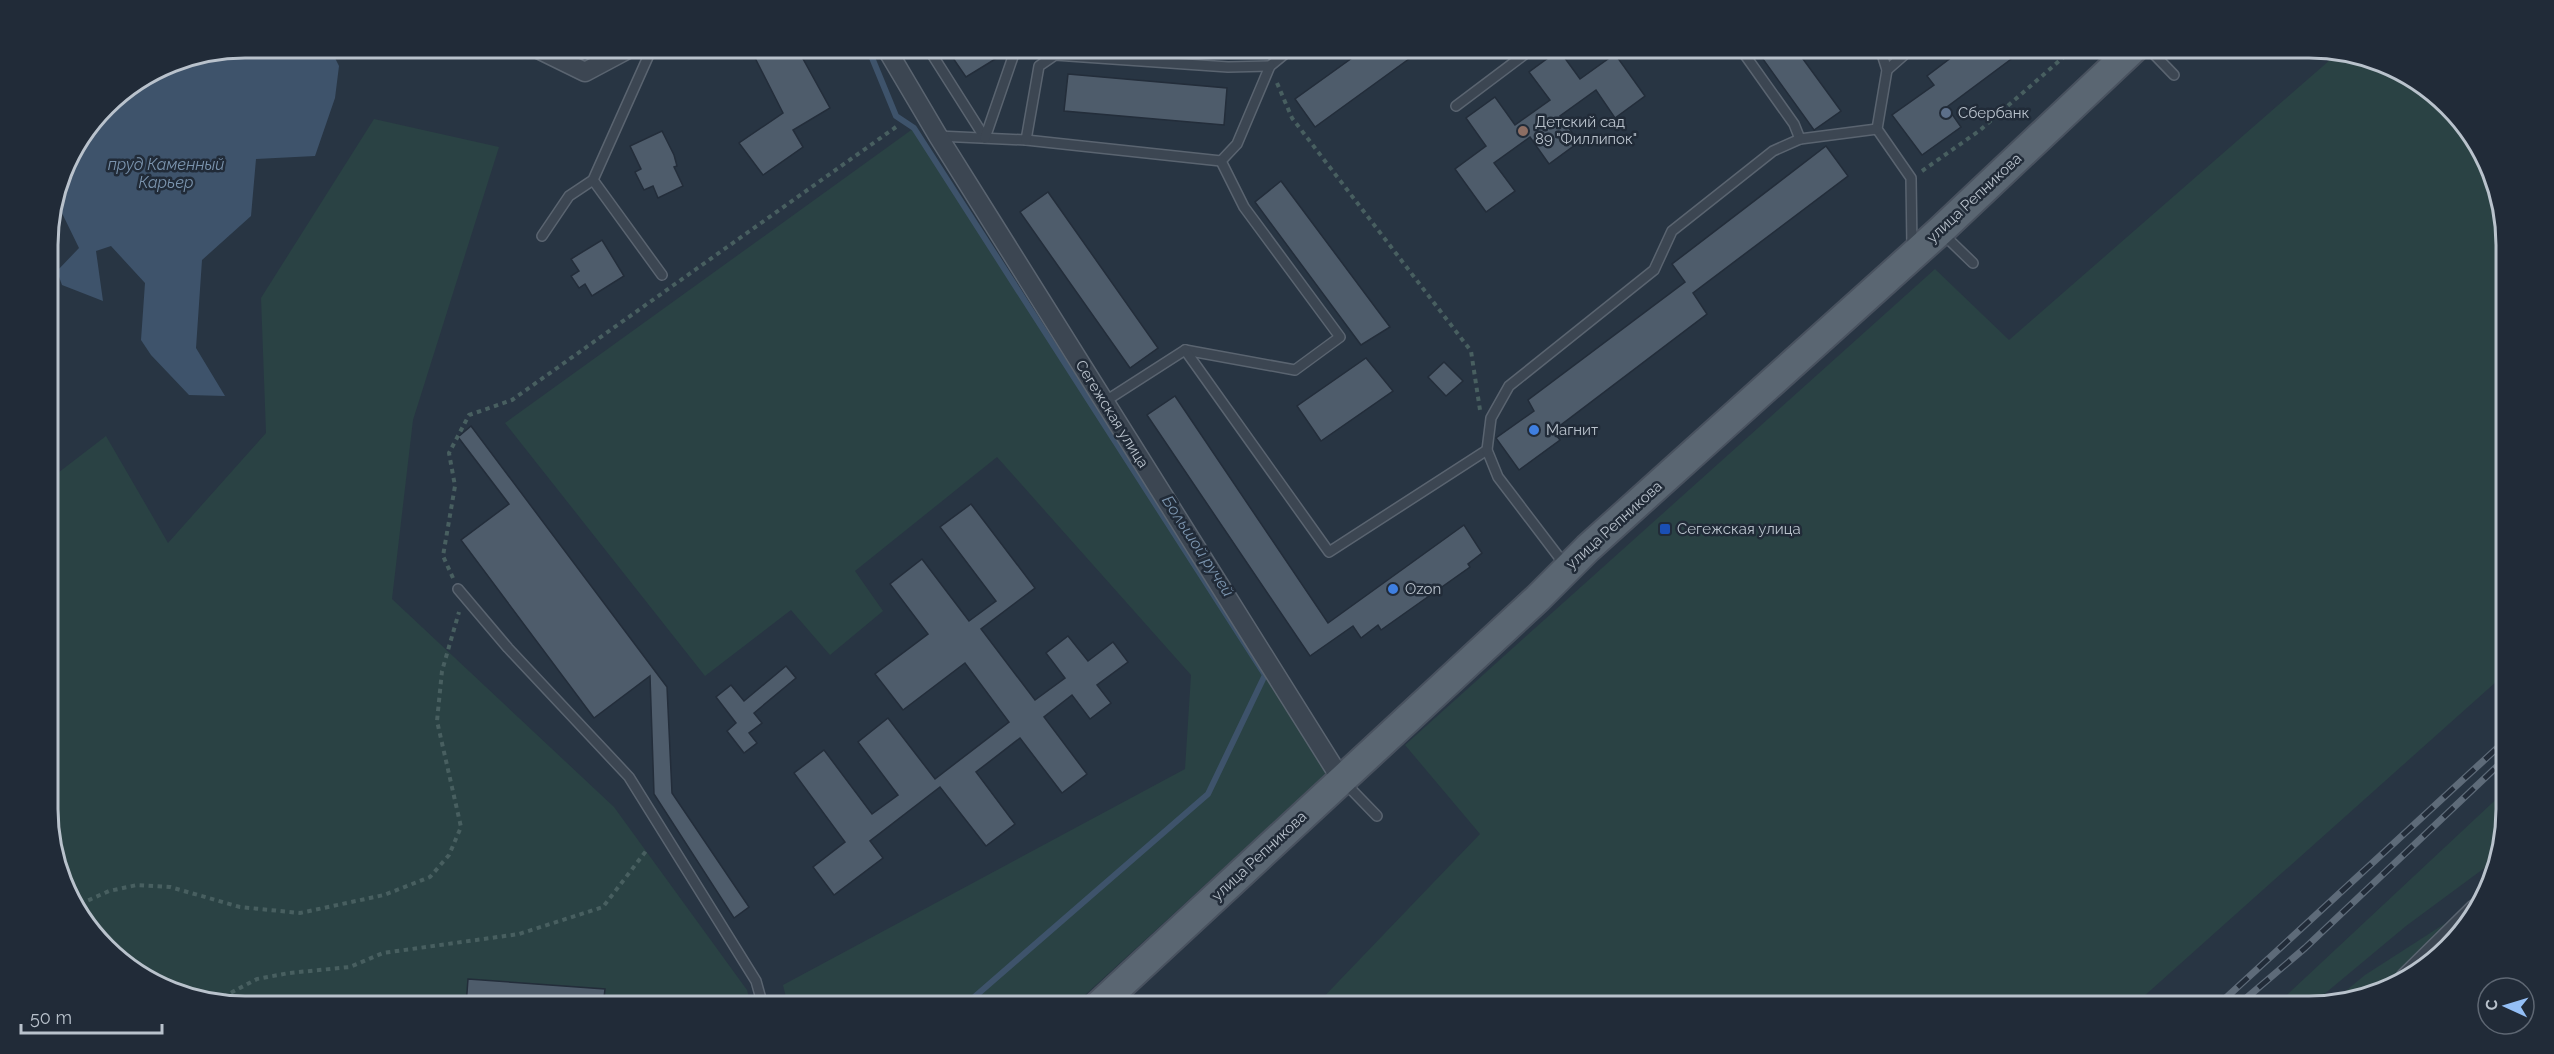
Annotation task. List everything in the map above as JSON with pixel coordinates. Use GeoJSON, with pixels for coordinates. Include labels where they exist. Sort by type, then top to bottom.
{"type":"FeatureCollection","features":[{"type":"Feature","properties":{"kind":"main road","name":"улица Репникова"},"geometry":{"type":"LineString","coordinates":[[1109,996],[1567,567],[1940,231],[2123,58]]}},
{"type":"Feature","properties":{"kind":"street"},"geometry":{"type":"LineString","coordinates":[[556,58],[585,72],[611,58]]}},
{"type":"Feature","properties":{"kind":"street","name":"Сегежская улица"},"geometry":{"type":"LineString","coordinates":[[892,58],[938,136],[1341,779]]}},
{"type":"Feature","properties":{"kind":"lane"},"geometry":{"type":"LineString","coordinates":[[542,236],[569,196],[593,180],[648,58]]}},
{"type":"Feature","properties":{"kind":"lane"},"geometry":{"type":"LineString","coordinates":[[934,58],[985,138]]}},
{"type":"Feature","properties":{"kind":"lane"},"geometry":{"type":"LineString","coordinates":[[985,138],[1013,58]]}},
{"type":"Feature","properties":{"kind":"lane"},"geometry":{"type":"LineString","coordinates":[[1026,140],[1039,66],[1050,58]]}},
{"type":"Feature","properties":{"kind":"lane"},"geometry":{"type":"LineString","coordinates":[[1098,58],[1228,67],[1269,66]]}},
{"type":"Feature","properties":{"kind":"lane"},"geometry":{"type":"LineString","coordinates":[[1221,162],[1237,144],[1269,66],[1279,58]]}},
{"type":"Feature","properties":{"kind":"lane"},"geometry":{"type":"LineString","coordinates":[[1456,106],[1520,58]]}},
{"type":"Feature","properties":{"kind":"lane"},"geometry":{"type":"LineString","coordinates":[[1747,58],[1794,124],[1800,139]]}},
{"type":"Feature","properties":{"kind":"lane"},"geometry":{"type":"LineString","coordinates":[[1883,58],[1887,70],[1877,129],[1911,178],[1912,255]]}},
{"type":"Feature","properties":{"kind":"lane"},"geometry":{"type":"LineString","coordinates":[[1887,70],[1901,58]]}},
{"type":"Feature","properties":{"kind":"lane"},"geometry":{"type":"LineString","coordinates":[[2158,58],[2174,75]]}},
{"type":"Feature","properties":{"kind":"lane"},"geometry":{"type":"LineString","coordinates":[[1567,567],[1498,477],[1487,450],[1491,418],[1509,386],[1654,270],[1672,231],[1773,151],[1800,139],[1877,129]]}},
{"type":"Feature","properties":{"kind":"lane"},"geometry":{"type":"LineString","coordinates":[[938,136],[1026,140],[1221,162]]}},
{"type":"Feature","properties":{"kind":"lane"},"geometry":{"type":"LineString","coordinates":[[1104,402],[1185,350],[1294,370],[1340,337],[1244,207],[1221,162]]}},
{"type":"Feature","properties":{"kind":"lane"},"geometry":{"type":"LineString","coordinates":[[593,180],[662,275]]}},
{"type":"Feature","properties":{"kind":"lane"},"geometry":{"type":"LineString","coordinates":[[1940,231],[1973,264]]}},
{"type":"Feature","properties":{"kind":"lane"},"geometry":{"type":"LineString","coordinates":[[1185,350],[1329,552],[1487,450]]}},
{"type":"Feature","properties":{"kind":"lane"},"geometry":{"type":"LineString","coordinates":[[458,589],[508,648],[628,777],[756,981],[760,996]]}},
{"type":"Feature","properties":{"kind":"lane"},"geometry":{"type":"LineString","coordinates":[[1341,779],[1377,816]]}},
{"type":"Feature","properties":{"kind":"path"},"geometry":{"type":"LineString","coordinates":[[1911,178],[1979,131],[2063,58]]}},
{"type":"Feature","properties":{"kind":"path"},"geometry":{"type":"LineString","coordinates":[[1269,66],[1292,118],[1471,351],[1487,450]]}},
{"type":"Feature","properties":{"kind":"path"},"geometry":{"type":"LineString","coordinates":[[84,902],[110,891],[137,885],[170,887],[240,907],[300,913],[384,895],[429,877],[449,855],[461,827],[437,721],[442,671],[459,616],[458,589],[442,556],[455,486],[449,453],[469,415],[512,400],[896,127]]}},
{"type":"Feature","properties":{"kind":"path"},"geometry":{"type":"LineString","coordinates":[[228,994],[257,979],[289,972],[350,967],[383,953],[519,934],[603,907],[646,851]]}},
{"type":"Feature","properties":{"kind":"green space"},"geometry":{"type":"Polygon","coordinates":[[[2330,60],[2368,68],[2412,90],[2449,122],[2464,142],[2481,174],[2494,221],[2496,246],[2496,682],[2145,995],[1325,995],[1480,834],[1405,745],[1935,269],[2009,340],[2330,60]]]}},
{"type":"Feature","properties":{"kind":"green space"},"geometry":{"type":"Polygon","coordinates":[[[374,119],[499,147],[413,420],[392,599],[614,807],[747,990],[748,996],[246,996],[209,992],[186,986],[142,964],[105,932],[90,912],[68,868],[62,845],[58,808],[59,472],[106,436],[168,543],[266,433],[261,298],[374,119]]]}},
{"type":"Feature","properties":{"kind":"green space"},"geometry":{"type":"Polygon","coordinates":[[[914,128],[1328,772],[1084,996],[786,996],[783,985],[1185,769],[1191,675],[997,457],[855,571],[883,611],[830,655],[791,610],[705,676],[505,423],[914,128]]]}},
{"type":"Feature","properties":{"kind":"green space"},"geometry":{"type":"Polygon","coordinates":[[[2496,799],[2494,833],[2486,867],[2406,926],[2324,995],[2287,995],[2496,799]]]}},
{"type":"Feature","properties":{"kind":"green space"},"geometry":{"type":"Polygon","coordinates":[[[2465,911],[2449,932],[2422,957],[2380,981],[2344,992],[2365,975],[2465,911]]]}},
{"type":"Feature","properties":{"kind":"water","name":"пруд Каменный Карьер"},"geometry":{"type":"Polygon","coordinates":[[[246,58],[335,58],[339,66],[335,98],[315,156],[256,159],[251,216],[202,260],[196,348],[225,396],[189,395],[151,355],[141,340],[145,283],[111,246],[96,251],[103,301],[62,285],[59,269],[79,248],[62,213],[73,174],[90,142],[105,122],[132,97],[174,73],[209,62],[246,58]]]}},
{"type":"Feature","properties":{"kind":"building"},"geometry":{"type":"Polygon","coordinates":[[[755,58],[802,58],[830,108],[793,130],[803,147],[763,175],[739,143],[783,113],[755,58]]]}},
{"type":"Feature","properties":{"kind":"building"},"geometry":{"type":"Polygon","coordinates":[[[953,58],[997,58],[966,77],[953,58]]]}},
{"type":"Feature","properties":{"kind":"building"},"geometry":{"type":"Polygon","coordinates":[[[1352,58],[1410,58],[1315,127],[1295,99],[1352,58]]]}},
{"type":"Feature","properties":{"kind":"building","name":"Детский сад 89 \"Филлипок\""},"geometry":{"type":"Polygon","coordinates":[[[1548,58],[1565,58],[1580,79],[1609,58],[1618,58],[1645,96],[1615,118],[1596,90],[1560,116],[1579,142],[1549,164],[1530,137],[1494,163],[1515,191],[1486,212],[1455,169],[1486,146],[1466,118],[1495,97],[1515,125],[1550,100],[1529,72],[1548,58]]]}},
{"type":"Feature","properties":{"kind":"building"},"geometry":{"type":"Polygon","coordinates":[[[1762,58],[1802,58],[1841,111],[1814,130],[1762,58]]]}},
{"type":"Feature","properties":{"kind":"building"},"geometry":{"type":"Polygon","coordinates":[[[1951,58],[2013,58],[1947,107],[1961,127],[1922,155],[1892,115],[1934,85],[1927,76],[1951,58]]]}},
{"type":"Feature","properties":{"kind":"building"},"geometry":{"type":"Polygon","coordinates":[[[1068,74],[1227,88],[1224,125],[1064,111],[1068,74]]]}},
{"type":"Feature","properties":{"kind":"building"},"geometry":{"type":"Polygon","coordinates":[[[662,131],[674,155],[677,166],[674,167],[683,186],[658,198],[653,186],[644,190],[635,172],[641,169],[630,146],[662,131]]]}},
{"type":"Feature","properties":{"kind":"building"},"geometry":{"type":"Polygon","coordinates":[[[1826,146],[1848,176],[1693,293],[1707,314],[1553,431],[1560,440],[1519,470],[1496,438],[1534,411],[1528,400],[1685,282],[1672,264],[1826,146]]]}},
{"type":"Feature","properties":{"kind":"building"},"geometry":{"type":"Polygon","coordinates":[[[1281,181],[1390,327],[1361,345],[1255,202],[1281,181]]]}},
{"type":"Feature","properties":{"kind":"building"},"geometry":{"type":"Polygon","coordinates":[[[1048,192],[1158,348],[1130,368],[1020,212],[1048,192]]]}},
{"type":"Feature","properties":{"kind":"building"},"geometry":{"type":"Polygon","coordinates":[[[602,240],[624,276],[592,296],[585,284],[579,288],[571,276],[579,271],[571,259],[602,240]]]}},
{"type":"Feature","properties":{"kind":"building"},"geometry":{"type":"Polygon","coordinates":[[[1366,358],[1393,391],[1321,441],[1297,406],[1366,358]]]}},
{"type":"Feature","properties":{"kind":"building"},"geometry":{"type":"Polygon","coordinates":[[[1444,362],[1463,381],[1446,396],[1428,377],[1444,362]]]}},
{"type":"Feature","properties":{"kind":"building"},"geometry":{"type":"Polygon","coordinates":[[[1175,396],[1328,623],[1464,525],[1482,553],[1468,564],[1470,567],[1381,630],[1378,625],[1361,638],[1353,626],[1310,656],[1147,415],[1175,396]]]}},
{"type":"Feature","properties":{"kind":"building"},"geometry":{"type":"Polygon","coordinates":[[[471,426],[667,687],[672,793],[749,907],[734,918],[654,794],[650,676],[594,718],[461,540],[509,504],[458,437],[471,426]]]}},
{"type":"Feature","properties":{"kind":"building"},"geometry":{"type":"Polygon","coordinates":[[[971,504],[1035,588],[981,629],[1035,700],[1065,678],[1046,653],[1068,636],[1088,661],[1113,642],[1128,662],[1097,685],[1111,703],[1090,719],[1072,695],[1044,717],[1087,774],[1062,793],[1020,738],[976,772],[1015,824],[986,846],[940,787],[870,841],[883,858],[834,895],[813,867],[845,842],[794,773],[824,750],[872,814],[898,795],[858,742],[888,718],[935,779],[1009,722],[965,663],[903,710],[875,674],[928,634],[890,584],[922,559],[969,621],[996,601],[940,527],[971,504]]]}},
{"type":"Feature","properties":{"kind":"building"},"geometry":{"type":"Polygon","coordinates":[[[786,666],[796,678],[754,713],[762,723],[749,733],[757,743],[744,753],[727,731],[736,723],[716,697],[731,685],[744,701],[786,666]]]}},
{"type":"Feature","properties":{"kind":"building"},"geometry":{"type":"Polygon","coordinates":[[[468,979],[605,989],[604,996],[467,996],[468,979]]]}},
{"type":"Feature","properties":{"kind":"waterway","name":"Большой ручей"},"geometry":{"type":"LineString","coordinates":[[872,58],[896,116],[914,128],[1265,675],[1208,794],[976,996]]}},
{"type":"Feature","properties":{"kind":"railway"},"geometry":{"type":"LineString","coordinates":[[2229,995],[2496,749]]}},
{"type":"Feature","properties":{"kind":"railway"},"geometry":{"type":"LineString","coordinates":[[2250,995],[2305,948],[2496,767]]}},
{"type":"Feature","properties":{"kind":"place","name":"Сбербанк"},"geometry":{"type":"Point","coordinates":[1946,113]}},
{"type":"Feature","properties":{"kind":"place","name":"Детский сад 89 \"Филлипок\""},"geometry":{"type":"Point","coordinates":[1523,131]}},
{"type":"Feature","properties":{"kind":"place","name":"Магнит"},"geometry":{"type":"Point","coordinates":[1534,430]}},
{"type":"Feature","properties":{"kind":"place","name":"Сегежская улица"},"geometry":{"type":"Point","coordinates":[1665,529]}},
{"type":"Feature","properties":{"kind":"place","name":"Ozon"},"geometry":{"type":"Point","coordinates":[1393,589]}}]}
